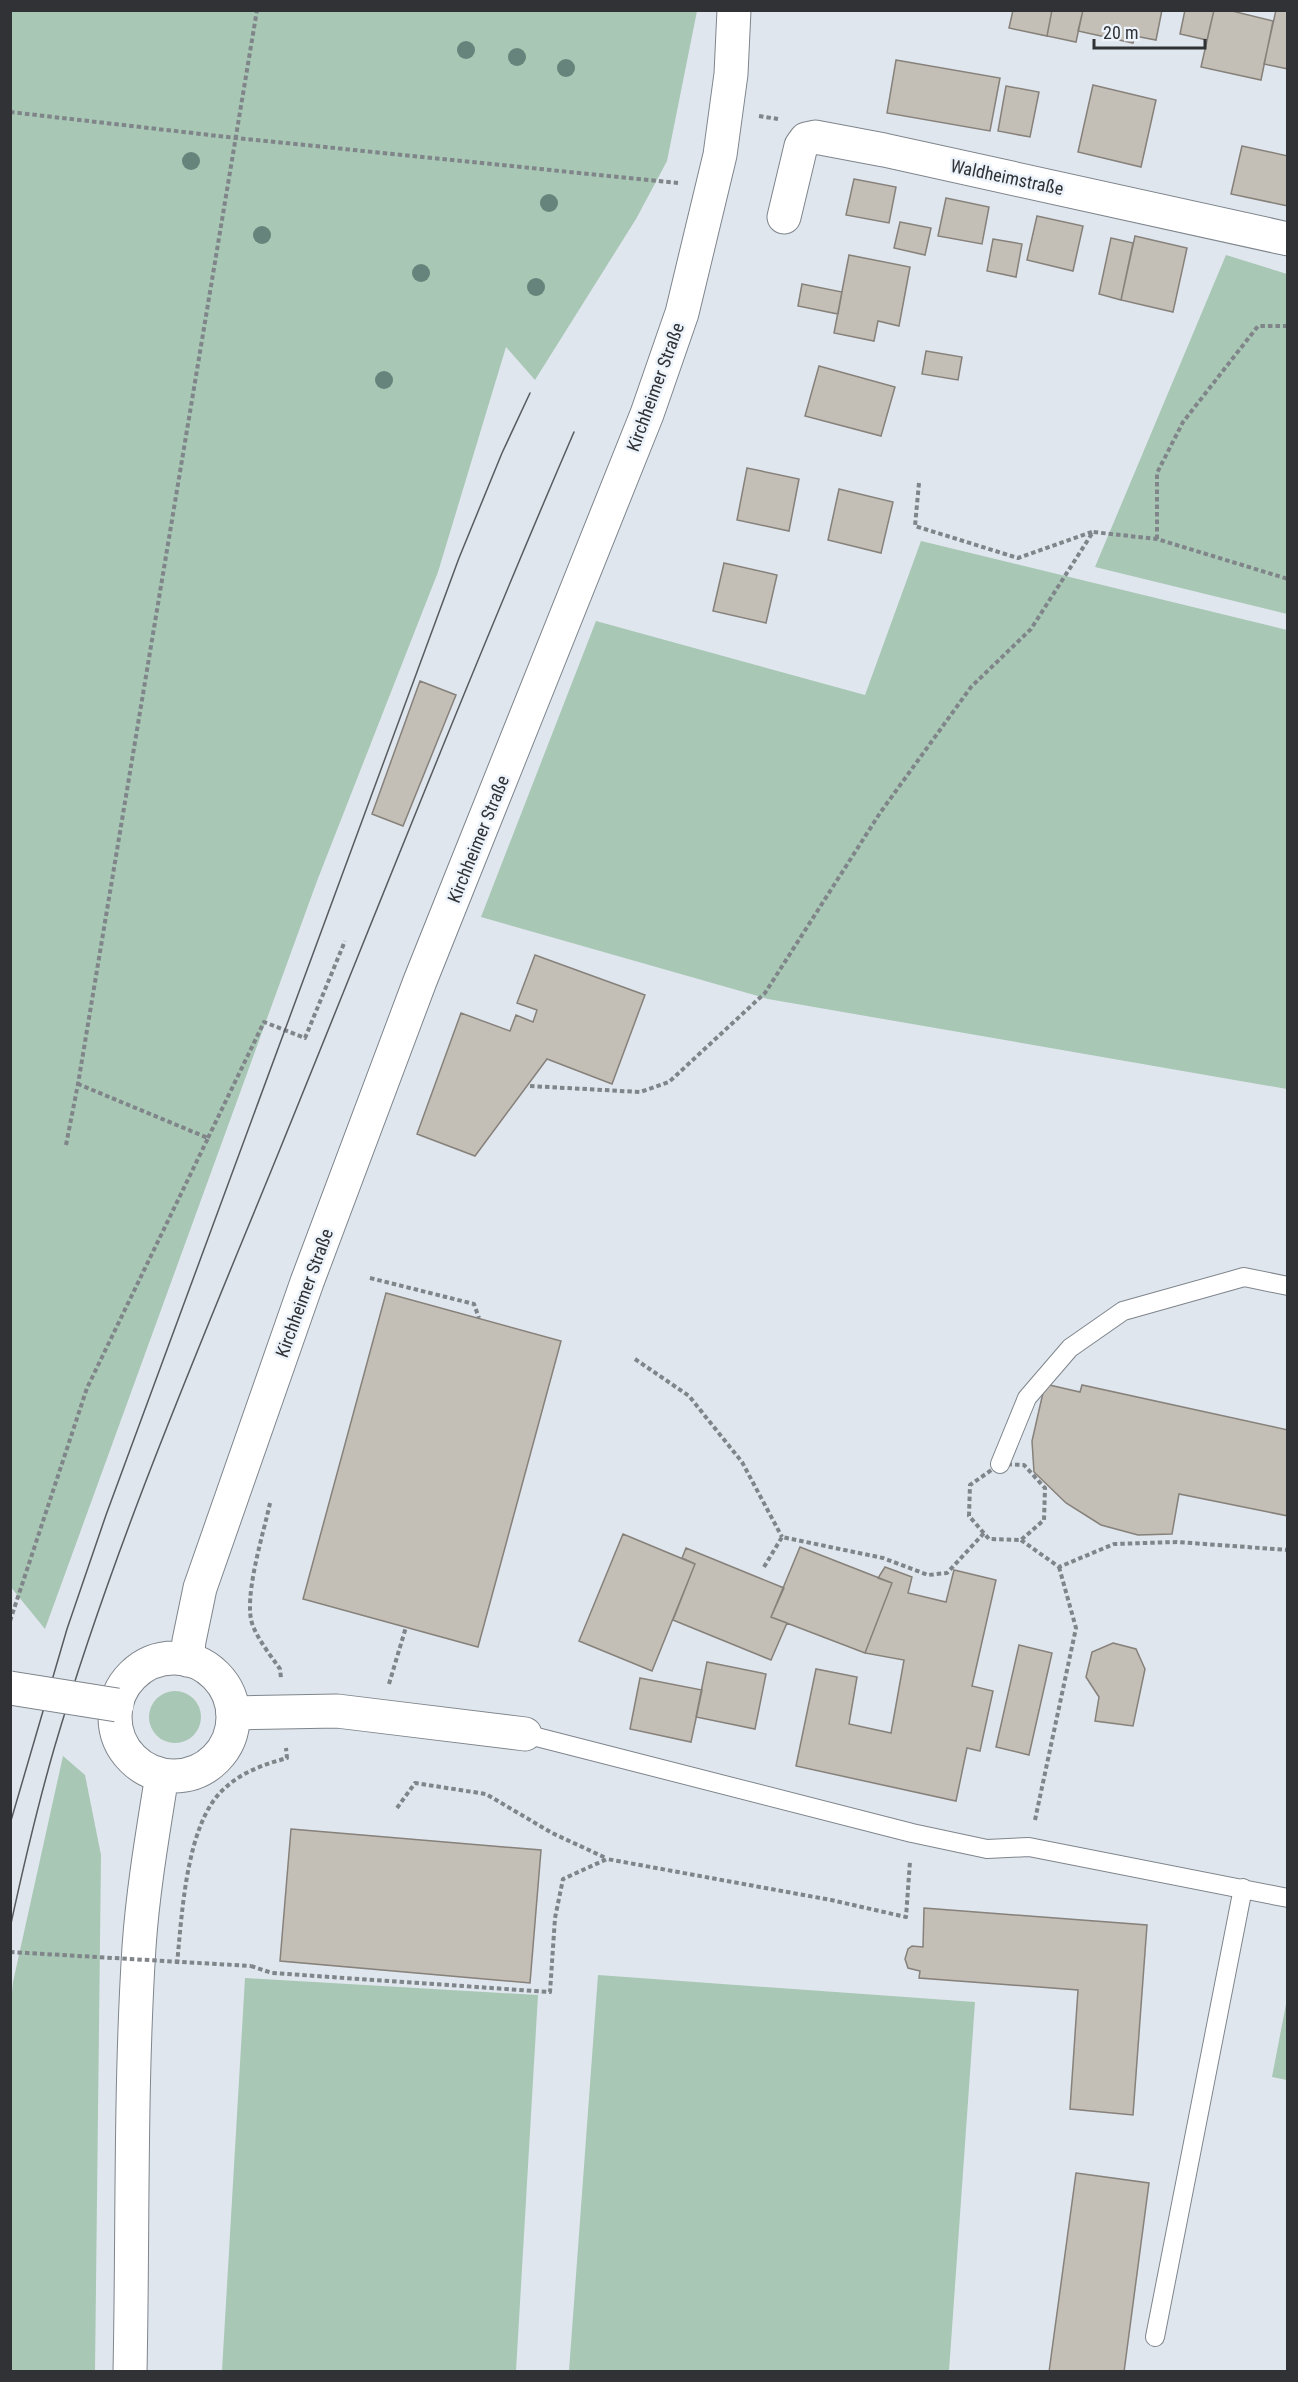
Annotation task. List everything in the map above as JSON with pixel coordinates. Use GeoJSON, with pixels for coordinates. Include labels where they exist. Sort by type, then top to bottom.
{"type":"FeatureCollection","features":[{"type":"Feature","properties":{"kind":"main road","name":"Kirchheimer Straße"},"geometry":{"type":"LineString","coordinates":[[187,1660],[200,1588],[307,1282],[420,981],[647,414],[682,313],[720,155],[731,74],[734,10]]}},
{"type":"Feature","properties":{"kind":"main road","name":"Waldheimstraße"},"geometry":{"type":"LineString","coordinates":[[784,217],[801,146],[806,139],[815,137],[884,150],[1287,239]]}},
{"type":"Feature","properties":{"kind":"main road"},"geometry":{"type":"LineString","coordinates":[[167,1659],[187,1660],[198,1663],[215,1675],[227,1692],[233,1713],[233,1724],[226,1745],[213,1762],[194,1773],[183,1776],[162,1775],[142,1767],[127,1753],[116,1725],[117,1705],[125,1685],[139,1670],[167,1659]]}},
{"type":"Feature","properties":{"kind":"main road"},"geometry":{"type":"LineString","coordinates":[[10,1688],[117,1705]]}},
{"type":"Feature","properties":{"kind":"main road"},"geometry":{"type":"LineString","coordinates":[[233,1713],[337,1712],[525,1734]]}},
{"type":"Feature","properties":{"kind":"main road"},"geometry":{"type":"LineString","coordinates":[[129,2372],[132,2124],[140,1945],[152,1832],[162,1775]]}},
{"type":"Feature","properties":{"kind":"lane"},"geometry":{"type":"LineString","coordinates":[[1000,1464],[1027,1398],[1070,1348],[1123,1311],[1244,1276],[1287,1286]]}},
{"type":"Feature","properties":{"kind":"lane"},"geometry":{"type":"LineString","coordinates":[[525,1734],[912,1833],[987,1849],[1029,1847],[1287,1898]]}},
{"type":"Feature","properties":{"kind":"lane"},"geometry":{"type":"LineString","coordinates":[[1155,2337],[1243,1888]]}},
{"type":"Feature","properties":{"kind":"path"},"geometry":{"type":"LineString","coordinates":[[66,1144],[78,1084],[257,10]]}},
{"type":"Feature","properties":{"kind":"path"},"geometry":{"type":"LineString","coordinates":[[10,112],[236,138],[682,183]]}},
{"type":"Feature","properties":{"kind":"path"},"geometry":{"type":"LineString","coordinates":[[1157,540],[1157,472],[1183,422],[1258,326],[1287,326]]}},
{"type":"Feature","properties":{"kind":"path"},"geometry":{"type":"LineString","coordinates":[[919,483],[915,526],[1018,558],[1093,532],[1157,540],[1287,579]]}},
{"type":"Feature","properties":{"kind":"path"},"geometry":{"type":"LineString","coordinates":[[530,1086],[640,1092],[669,1082],[765,993],[880,813],[970,687],[1031,629],[1093,532]]}},
{"type":"Feature","properties":{"kind":"path"},"geometry":{"type":"LineString","coordinates":[[10,1621],[87,1388],[264,1022],[305,1038],[345,940]]}},
{"type":"Feature","properties":{"kind":"path"},"geometry":{"type":"LineString","coordinates":[[78,1084],[208,1138]]}},
{"type":"Feature","properties":{"kind":"path"},"geometry":{"type":"LineString","coordinates":[[370,1278],[474,1304],[479,1318]]}},
{"type":"Feature","properties":{"kind":"path"},"geometry":{"type":"LineString","coordinates":[[636,1359],[689,1396],[742,1462],[782,1538]]}},
{"type":"Feature","properties":{"kind":"path"},"geometry":{"type":"LineString","coordinates":[[1021,1540],[1044,1520],[1045,1488],[1024,1466],[1000,1464],[970,1485],[969,1516],[989,1539],[1021,1540],[1059,1567],[1076,1628],[1029,1847]]}},
{"type":"Feature","properties":{"kind":"path"},"geometry":{"type":"LineString","coordinates":[[176,1967],[185,1896],[200,1824],[224,1788],[266,1764],[287,1758],[280,1669],[252,1625],[250,1612],[252,1582],[272,1495]]}},
{"type":"Feature","properties":{"kind":"path"},"geometry":{"type":"LineString","coordinates":[[782,1538],[883,1558],[928,1575],[947,1573],[984,1533]]}},
{"type":"Feature","properties":{"kind":"path"},"geometry":{"type":"LineString","coordinates":[[764,1567],[782,1538]]}},
{"type":"Feature","properties":{"kind":"path"},"geometry":{"type":"LineString","coordinates":[[1059,1567],[1114,1544],[1177,1542],[1287,1550]]}},
{"type":"Feature","properties":{"kind":"path"},"geometry":{"type":"LineString","coordinates":[[380,1717],[405,1627]]}},
{"type":"Feature","properties":{"kind":"path"},"geometry":{"type":"LineString","coordinates":[[397,1808],[415,1783],[486,1794],[552,1833],[607,1859],[831,1900],[906,1917],[912,1833]]}},
{"type":"Feature","properties":{"kind":"path"},"geometry":{"type":"LineString","coordinates":[[10,1952],[252,1966],[272,1973],[550,1992],[555,1918],[563,1879],[607,1859]]}},
{"type":"Feature","properties":{"kind":"green space"},"geometry":{"type":"Polygon","coordinates":[[[11,10],[697,11],[667,161],[636,219],[535,380],[506,347],[438,572],[317,881],[45,1629],[10,1586],[11,10]]]}},
{"type":"Feature","properties":{"kind":"green space"},"geometry":{"type":"Polygon","coordinates":[[[1226,255],[1287,274],[1287,614],[1095,567],[1226,255]]]}},
{"type":"Feature","properties":{"kind":"green space"},"geometry":{"type":"Polygon","coordinates":[[[921,541],[1287,630],[1287,1089],[768,999],[481,917],[596,621],[865,695],[921,541]]]}},
{"type":"Feature","properties":{"kind":"green space"},"geometry":{"type":"Polygon","coordinates":[[[170,1691],[180,1691],[194,1698],[201,1717],[194,1736],[180,1743],[170,1743],[160,1739],[153,1732],[149,1722],[149,1712],[153,1702],[160,1695],[170,1691]]]}},
{"type":"Feature","properties":{"kind":"green space"},"geometry":{"type":"Polygon","coordinates":[[[63,1756],[85,1775],[101,1855],[95,2371],[11,2371],[11,2002],[13,1982],[63,1756]]]}},
{"type":"Feature","properties":{"kind":"green space"},"geometry":{"type":"Polygon","coordinates":[[[598,1975],[975,2002],[949,2371],[569,2371],[598,1975]]]}},
{"type":"Feature","properties":{"kind":"green space"},"geometry":{"type":"Polygon","coordinates":[[[245,1978],[538,1995],[516,2371],[222,2371],[245,1978]]]}},
{"type":"Feature","properties":{"kind":"green space"},"geometry":{"type":"Polygon","coordinates":[[[1288,2000],[1287,2080],[1272,2077],[1288,2000]]]}},
{"type":"Feature","properties":{"kind":"building"},"geometry":{"type":"Polygon","coordinates":[[[1013,10],[1052,10],[1047,36],[1009,28],[1013,10]]]}},
{"type":"Feature","properties":{"kind":"building"},"geometry":{"type":"Polygon","coordinates":[[[1052,10],[1083,10],[1076,42],[1047,36],[1052,10]]]}},
{"type":"Feature","properties":{"kind":"building"},"geometry":{"type":"Polygon","coordinates":[[[1083,10],[1162,10],[1156,40],[1135,36],[1133,43],[1078,31],[1083,10]]]}},
{"type":"Feature","properties":{"kind":"building"},"geometry":{"type":"Polygon","coordinates":[[[1185,10],[1214,10],[1207,40],[1180,34],[1185,10]]]}},
{"type":"Feature","properties":{"kind":"building"},"geometry":{"type":"Polygon","coordinates":[[[1214,10],[1228,10],[1273,21],[1261,80],[1201,67],[1214,10]]]}},
{"type":"Feature","properties":{"kind":"building"},"geometry":{"type":"Polygon","coordinates":[[[1276,10],[1288,10],[1288,69],[1264,64],[1276,10]]]}},
{"type":"Feature","properties":{"kind":"building"},"geometry":{"type":"Polygon","coordinates":[[[896,60],[1000,78],[990,131],[887,113],[896,60]]]}},
{"type":"Feature","properties":{"kind":"building"},"geometry":{"type":"Polygon","coordinates":[[[1093,85],[1156,100],[1141,167],[1078,152],[1093,85]]]}},
{"type":"Feature","properties":{"kind":"building"},"geometry":{"type":"Polygon","coordinates":[[[1006,86],[1039,92],[1030,137],[998,131],[1006,86]]]}},
{"type":"Feature","properties":{"kind":"building"},"geometry":{"type":"Polygon","coordinates":[[[1242,146],[1288,156],[1288,206],[1231,194],[1242,146]]]}},
{"type":"Feature","properties":{"kind":"building"},"geometry":{"type":"Polygon","coordinates":[[[854,179],[896,187],[889,223],[846,215],[854,179]]]}},
{"type":"Feature","properties":{"kind":"building"},"geometry":{"type":"Polygon","coordinates":[[[946,198],[989,207],[982,244],[938,236],[946,198]]]}},
{"type":"Feature","properties":{"kind":"building"},"geometry":{"type":"Polygon","coordinates":[[[1037,216],[1083,226],[1073,271],[1027,260],[1037,216]]]}},
{"type":"Feature","properties":{"kind":"building"},"geometry":{"type":"Polygon","coordinates":[[[900,222],[931,228],[925,255],[894,248],[900,222]]]}},
{"type":"Feature","properties":{"kind":"building"},"geometry":{"type":"Polygon","coordinates":[[[1135,236],[1187,248],[1173,312],[1121,300],[1135,236]]]}},
{"type":"Feature","properties":{"kind":"building"},"geometry":{"type":"Polygon","coordinates":[[[1111,238],[1133,243],[1121,300],[1099,294],[1111,238]]]}},
{"type":"Feature","properties":{"kind":"building"},"geometry":{"type":"Polygon","coordinates":[[[993,239],[1022,244],[1016,277],[987,271],[993,239]]]}},
{"type":"Feature","properties":{"kind":"building"},"geometry":{"type":"Polygon","coordinates":[[[849,255],[910,267],[899,326],[878,321],[874,341],[834,333],[849,255]]]}},
{"type":"Feature","properties":{"kind":"building"},"geometry":{"type":"Polygon","coordinates":[[[802,284],[842,292],[838,314],[798,306],[802,284]]]}},
{"type":"Feature","properties":{"kind":"building"},"geometry":{"type":"Polygon","coordinates":[[[926,351],[962,357],[958,380],[922,374],[926,351]]]}},
{"type":"Feature","properties":{"kind":"building"},"geometry":{"type":"Polygon","coordinates":[[[819,366],[895,387],[881,436],[805,416],[819,366]]]}},
{"type":"Feature","properties":{"kind":"building"},"geometry":{"type":"Polygon","coordinates":[[[747,468],[799,479],[789,531],[737,520],[747,468]]]}},
{"type":"Feature","properties":{"kind":"building"},"geometry":{"type":"Polygon","coordinates":[[[839,489],[893,502],[881,553],[828,540],[839,489]]]}},
{"type":"Feature","properties":{"kind":"building"},"geometry":{"type":"Polygon","coordinates":[[[724,563],[777,575],[766,623],[713,611],[724,563]]]}},
{"type":"Feature","properties":{"kind":"building"},"geometry":{"type":"Polygon","coordinates":[[[420,681],[456,695],[403,826],[372,814],[420,681]]]}},
{"type":"Feature","properties":{"kind":"building"},"geometry":{"type":"Polygon","coordinates":[[[535,955],[645,995],[612,1084],[547,1059],[475,1156],[417,1134],[461,1013],[510,1031],[516,1015],[533,1022],[537,1010],[517,1003],[535,955]]]}},
{"type":"Feature","properties":{"kind":"building"},"geometry":{"type":"Polygon","coordinates":[[[386,1293],[561,1341],[478,1647],[303,1599],[386,1293]]]}},
{"type":"Feature","properties":{"kind":"building"},"geometry":{"type":"Polygon","coordinates":[[[1045,1384],[1080,1392],[1082,1385],[1288,1430],[1288,1516],[1179,1494],[1172,1534],[1138,1535],[1101,1525],[1066,1503],[1034,1472],[1032,1441],[1045,1384]]]}},
{"type":"Feature","properties":{"kind":"building"},"geometry":{"type":"Polygon","coordinates":[[[623,1534],[695,1564],[652,1671],[579,1641],[623,1534]]]}},
{"type":"Feature","properties":{"kind":"building"},"geometry":{"type":"Polygon","coordinates":[[[800,1547],[892,1583],[865,1653],[771,1617],[800,1547]]]}},
{"type":"Feature","properties":{"kind":"building"},"geometry":{"type":"Polygon","coordinates":[[[686,1548],[784,1588],[771,1617],[787,1623],[771,1660],[673,1620],[695,1564],[682,1558],[686,1548]]]}},
{"type":"Feature","properties":{"kind":"building"},"geometry":{"type":"Polygon","coordinates":[[[885,1567],[912,1577],[908,1593],[946,1602],[954,1570],[996,1580],[972,1686],[993,1691],[980,1751],[967,1748],[956,1801],[796,1766],[816,1669],[857,1677],[849,1724],[891,1733],[904,1660],[865,1653],[892,1583],[878,1578],[885,1567]]]}},
{"type":"Feature","properties":{"kind":"building"},"geometry":{"type":"Polygon","coordinates":[[[1113,1643],[1136,1649],[1145,1669],[1133,1726],[1095,1721],[1099,1697],[1086,1677],[1092,1652],[1113,1643]]]}},
{"type":"Feature","properties":{"kind":"building"},"geometry":{"type":"Polygon","coordinates":[[[1019,1645],[1052,1653],[1029,1755],[996,1747],[1019,1645]]]}},
{"type":"Feature","properties":{"kind":"building"},"geometry":{"type":"Polygon","coordinates":[[[707,1662],[766,1674],[755,1729],[696,1717],[707,1662]]]}},
{"type":"Feature","properties":{"kind":"building"},"geometry":{"type":"Polygon","coordinates":[[[640,1678],[702,1690],[691,1742],[630,1729],[640,1678]]]}},
{"type":"Feature","properties":{"kind":"building"},"geometry":{"type":"Polygon","coordinates":[[[291,1829],[541,1850],[530,1983],[280,1961],[291,1829]]]}},
{"type":"Feature","properties":{"kind":"building"},"geometry":{"type":"Polygon","coordinates":[[[924,1908],[1147,1925],[1133,2115],[1070,2109],[1078,1990],[919,1978],[920,1971],[908,1968],[905,1959],[908,1949],[912,1946],[923,1947],[924,1908]]]}},
{"type":"Feature","properties":{"kind":"building"},"geometry":{"type":"Polygon","coordinates":[[[1076,2173],[1149,2183],[1124,2372],[1049,2372],[1076,2173]]]}},
{"type":"Feature","properties":{"kind":"tram line"},"geometry":{"type":"LineString","coordinates":[[10,1824],[67,1629],[106,1515],[459,558],[502,453],[530,393]]}},
{"type":"Feature","properties":{"kind":"tram line"},"geometry":{"type":"LineString","coordinates":[[10,1928],[30,1838],[54,1749],[103,1598],[158,1448],[424,792],[574,432]]}}]}
